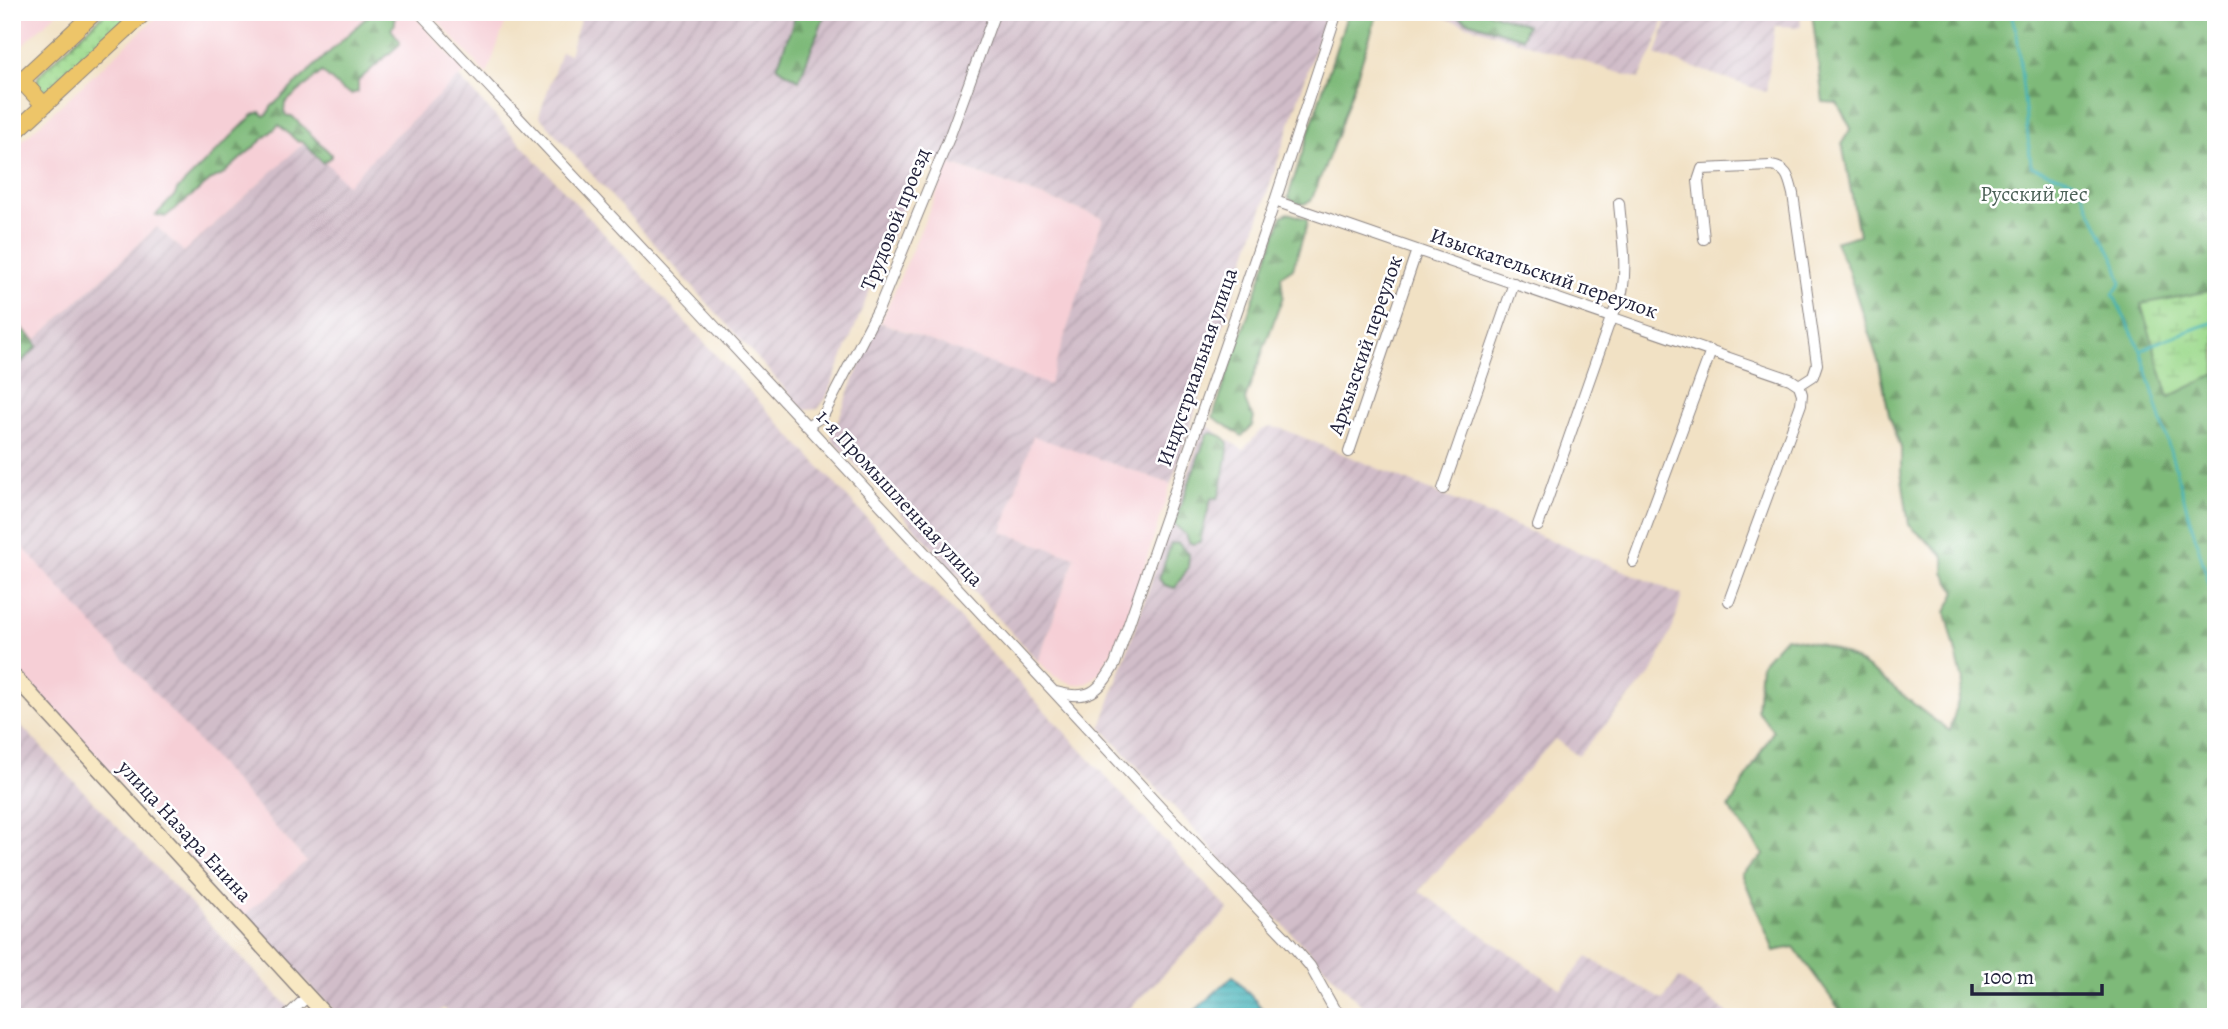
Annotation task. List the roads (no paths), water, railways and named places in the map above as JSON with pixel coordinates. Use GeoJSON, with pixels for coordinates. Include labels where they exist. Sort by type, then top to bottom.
{"type":"FeatureCollection","features":[{"type":"Feature","properties":{"kind":"main road"},"geometry":{"type":"LineString","coordinates":[[44,105],[17,85],[95,12]]}},
{"type":"Feature","properties":{"kind":"main road"},"geometry":{"type":"LineString","coordinates":[[12,135],[145,12]]}},
{"type":"Feature","properties":{"kind":"main road","name":"улица Назара Енина"},"geometry":{"type":"LineString","coordinates":[[12,674],[327,1017]]}},
{"type":"Feature","properties":{"kind":"street","name":"1-я Промышленная улица"},"geometry":{"type":"LineString","coordinates":[[419,12],[1056,692],[1187,836],[1285,937],[1310,966],[1334,1009],[1344,1017]]}},
{"type":"Feature","properties":{"kind":"street","name":"Трудовой проезд"},"geometry":{"type":"LineString","coordinates":[[807,425],[823,415],[879,308],[949,138],[995,12]]}},
{"type":"Feature","properties":{"kind":"street","name":"Индустриальная улица"},"geometry":{"type":"LineString","coordinates":[[1056,692],[1075,697],[1090,694],[1104,683],[1115,664],[1275,201],[1336,12]]}},
{"type":"Feature","properties":{"kind":"street"},"geometry":{"type":"LineString","coordinates":[[1704,239],[1698,181],[1702,169],[1771,166],[1780,167],[1787,173],[1793,194],[1817,364],[1813,376],[1799,385],[1801,404],[1729,601]]}},
{"type":"Feature","properties":{"kind":"street","name":"Изыскательский переулок"},"geometry":{"type":"LineString","coordinates":[[1275,201],[1711,351],[1790,379],[1799,385]]}},
{"type":"Feature","properties":{"kind":"street"},"geometry":{"type":"LineString","coordinates":[[1538,526],[1620,298],[1623,286],[1619,203]]}},
{"type":"Feature","properties":{"kind":"street","name":"Архызский переулок"},"geometry":{"type":"LineString","coordinates":[[1349,452],[1417,250]]}},
{"type":"Feature","properties":{"kind":"street"},"geometry":{"type":"LineString","coordinates":[[1443,489],[1514,283]]}},
{"type":"Feature","properties":{"kind":"street"},"geometry":{"type":"LineString","coordinates":[[1633,562],[1711,351]]}},
{"type":"Feature","properties":{"kind":"street"},"geometry":{"type":"LineString","coordinates":[[286,1017],[308,996]]}},
{"type":"Feature","properties":{"kind":"water"},"geometry":{"type":"Polygon","coordinates":[[[1233,976],[1270,1017],[1188,1017],[1233,976]]]}},
{"type":"Feature","properties":{"kind":"waterway"},"geometry":{"type":"LineString","coordinates":[[2010,12],[2017,33],[2031,166],[2077,182],[2116,263],[2121,283],[2113,294],[2141,351],[2216,608]]}},
{"type":"Feature","properties":{"kind":"waterway"},"geometry":{"type":"LineString","coordinates":[[2141,351],[2216,321]]}},
{"type":"Feature","properties":{"kind":"waterway"},"geometry":{"type":"LineString","coordinates":[[2216,671],[2213,712],[2216,717]]}},
{"type":"Feature","properties":{"kind":"park label","name":"Русский лес"},"geometry":{"type":"Point","coordinates":[2034,194]}}]}
